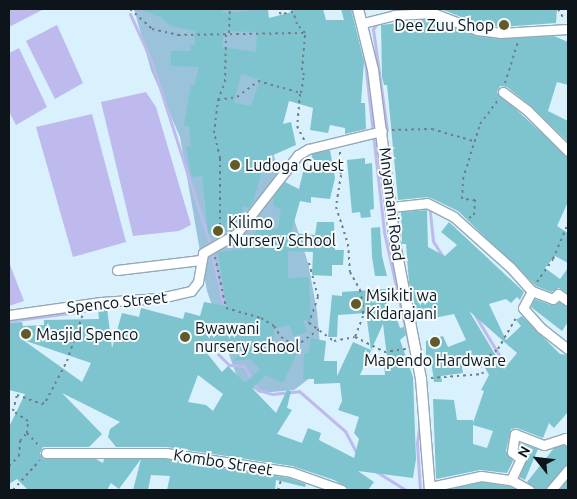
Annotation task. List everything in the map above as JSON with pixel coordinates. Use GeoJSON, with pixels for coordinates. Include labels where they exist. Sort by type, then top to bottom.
{"type":"FeatureCollection","features":[{"type":"Feature","properties":{"kind":"street","name":"Mnyamani Road"},"geometry":{"type":"LineString","coordinates":[[358,9],[363,23],[382,131],[391,207],[421,379],[433,488]]}},
{"type":"Feature","properties":{"kind":"street"},"geometry":{"type":"LineString","coordinates":[[363,23],[394,15],[433,13],[477,30],[520,33],[568,29]]}},
{"type":"Feature","properties":{"kind":"street"},"geometry":{"type":"LineString","coordinates":[[503,92],[534,116],[568,152]]}},
{"type":"Feature","properties":{"kind":"street"},"geometry":{"type":"LineString","coordinates":[[117,270],[200,260],[203,253],[221,244],[236,233],[298,155],[308,149],[382,131]]}},
{"type":"Feature","properties":{"kind":"street"},"geometry":{"type":"LineString","coordinates":[[391,207],[427,203],[454,217],[511,268],[532,291],[553,299],[558,294],[568,301]]}},
{"type":"Feature","properties":{"kind":"street","name":"Spenco Street"},"geometry":{"type":"LineString","coordinates":[[9,315],[82,304],[185,294],[196,287],[200,260]]}},
{"type":"Feature","properties":{"kind":"street"},"geometry":{"type":"LineString","coordinates":[[532,291],[523,308],[541,328],[568,349]]}},
{"type":"Feature","properties":{"kind":"street"},"geometry":{"type":"LineString","coordinates":[[510,480],[520,459],[512,452],[515,434],[544,445],[565,438],[568,441]]}},
{"type":"Feature","properties":{"kind":"street","name":"Kombo Street"},"geometry":{"type":"LineString","coordinates":[[46,453],[101,450],[166,453],[275,469],[342,490]]}},
{"type":"Feature","properties":{"kind":"street"},"geometry":{"type":"LineString","coordinates":[[552,490],[568,470]]}},
{"type":"Feature","properties":{"kind":"street"},"geometry":{"type":"LineString","coordinates":[[433,488],[481,476],[510,480],[529,490],[537,490]]}},
{"type":"Feature","properties":{"kind":"path"},"geometry":{"type":"LineString","coordinates":[[130,9],[152,29],[178,35],[305,33]]}},
{"type":"Feature","properties":{"kind":"path"},"geometry":{"type":"LineString","coordinates":[[230,9],[225,82],[218,100],[214,133],[220,158],[221,244],[214,254],[226,308],[261,318],[274,326],[281,337],[296,346],[319,329]]}},
{"type":"Feature","properties":{"kind":"path"},"geometry":{"type":"LineString","coordinates":[[276,9],[281,14],[293,12],[297,24],[305,33],[302,70],[304,75],[297,126],[308,149]]}},
{"type":"Feature","properties":{"kind":"path"},"geometry":{"type":"LineString","coordinates":[[460,224],[474,215],[475,200],[462,200],[463,179],[473,141],[480,124],[490,114],[503,92],[520,33]]}},
{"type":"Feature","properties":{"kind":"path"},"geometry":{"type":"LineString","coordinates":[[218,100],[237,97],[258,81],[301,93]]}},
{"type":"Feature","properties":{"kind":"path"},"geometry":{"type":"LineString","coordinates":[[382,131],[432,129],[473,141]]}},
{"type":"Feature","properties":{"kind":"path"},"geometry":{"type":"LineString","coordinates":[[339,142],[341,175],[336,207],[348,244],[350,272],[360,290],[363,305],[363,316],[354,337]]}},
{"type":"Feature","properties":{"kind":"path"},"geometry":{"type":"LineString","coordinates":[[532,291],[553,259],[568,223]]}},
{"type":"Feature","properties":{"kind":"path"},"geometry":{"type":"LineString","coordinates":[[308,263],[318,297],[309,323],[334,342],[354,337],[384,352],[415,347]]}},
{"type":"Feature","properties":{"kind":"path"},"geometry":{"type":"LineString","coordinates":[[9,466],[19,456],[20,442],[27,433],[28,420],[13,411],[17,395],[42,404],[46,401],[67,361],[84,311],[82,304]]}},
{"type":"Feature","properties":{"kind":"path"},"geometry":{"type":"LineString","coordinates":[[421,379],[483,374],[479,363],[498,349],[523,308]]}},
{"type":"Feature","properties":{"kind":"path"},"geometry":{"type":"LineString","coordinates":[[13,490],[46,453],[27,433]]}},
{"type":"Feature","properties":{"kind":"shaded area"},"geometry":{"type":"Polygon","coordinates":[[[9,9],[44,9],[9,27],[9,9]]]}},
{"type":"Feature","properties":{"kind":"shaded area"},"geometry":{"type":"Polygon","coordinates":[[[134,9],[265,9],[262,102],[274,156],[308,263],[317,311],[322,369],[294,390],[261,393],[238,380],[207,291],[180,137],[151,70],[134,9]]]}},
{"type":"Feature","properties":{"kind":"shaded area"},"geometry":{"type":"Polygon","coordinates":[[[57,25],[83,83],[55,99],[26,41],[57,25]]]}},
{"type":"Feature","properties":{"kind":"shaded area"},"geometry":{"type":"Polygon","coordinates":[[[19,48],[47,107],[16,125],[9,112],[9,53],[19,48]]]}},
{"type":"Feature","properties":{"kind":"shaded area"},"geometry":{"type":"Polygon","coordinates":[[[146,92],[156,107],[191,225],[179,231],[133,236],[101,102],[146,92]]]}},
{"type":"Feature","properties":{"kind":"shaded area"},"geometry":{"type":"Polygon","coordinates":[[[92,114],[126,242],[73,257],[36,127],[92,114]]]}},
{"type":"Feature","properties":{"kind":"shaded area"},"geometry":{"type":"Polygon","coordinates":[[[9,262],[24,301],[9,306],[9,262]]]}},
{"type":"Feature","properties":{"kind":"building"},"geometry":{"type":"Polygon","coordinates":[[[139,9],[223,9],[223,13],[268,9],[269,18],[292,12],[291,9],[323,9],[326,20],[344,20],[341,9],[351,9],[364,61],[361,103],[365,103],[366,129],[345,134],[345,128],[330,125],[328,133],[310,130],[313,108],[289,101],[283,124],[291,122],[296,145],[271,156],[270,171],[262,171],[253,202],[249,208],[243,206],[242,216],[238,222],[230,223],[231,229],[214,237],[214,233],[208,234],[202,176],[192,177],[186,147],[191,146],[189,126],[184,126],[191,85],[194,86],[199,67],[171,66],[171,51],[191,51],[191,45],[195,45],[195,31],[170,26],[162,18],[139,9]],[[224,31],[222,47],[256,52],[257,32],[224,31]],[[241,74],[234,103],[251,106],[260,80],[241,74]]]}},
{"type":"Feature","properties":{"kind":"building"},"geometry":{"type":"Polygon","coordinates":[[[441,9],[557,9],[556,23],[500,27],[479,24],[441,9]]]}},
{"type":"Feature","properties":{"kind":"building"},"geometry":{"type":"Polygon","coordinates":[[[432,19],[476,36],[500,39],[554,36],[568,42],[568,85],[557,82],[548,111],[568,121],[568,142],[532,107],[507,87],[500,86],[497,92],[568,157],[568,202],[557,226],[568,233],[568,263],[555,256],[545,268],[560,279],[568,268],[568,294],[559,288],[551,292],[536,286],[458,211],[429,197],[398,200],[387,85],[384,85],[382,77],[381,25],[432,19]]]}},
{"type":"Feature","properties":{"kind":"building"},"geometry":{"type":"Polygon","coordinates":[[[330,150],[335,178],[330,199],[311,197],[311,203],[300,201],[291,233],[315,235],[317,222],[334,222],[335,250],[344,250],[343,265],[332,265],[332,276],[312,275],[313,252],[288,251],[288,278],[309,277],[311,321],[303,320],[307,332],[293,336],[290,325],[274,329],[273,342],[269,343],[289,349],[288,353],[297,353],[283,383],[266,375],[252,388],[276,413],[287,390],[291,391],[287,408],[292,410],[277,434],[302,443],[308,428],[321,433],[319,440],[354,458],[359,439],[354,433],[359,417],[338,410],[342,401],[340,383],[314,384],[314,379],[303,379],[304,353],[308,353],[311,338],[326,341],[324,361],[337,361],[337,376],[353,342],[371,350],[366,313],[338,315],[337,337],[328,337],[332,295],[342,296],[342,292],[386,289],[387,315],[395,313],[400,328],[404,327],[406,335],[400,340],[413,377],[416,459],[413,478],[358,471],[374,482],[368,490],[351,490],[334,480],[292,466],[167,447],[116,447],[108,437],[110,429],[120,422],[62,393],[102,434],[89,447],[43,447],[40,453],[43,459],[96,459],[103,463],[104,459],[141,459],[119,489],[111,483],[107,490],[28,490],[17,479],[9,484],[9,427],[25,394],[9,390],[9,323],[22,322],[23,326],[44,325],[44,320],[99,319],[98,309],[107,308],[112,348],[122,313],[139,317],[141,308],[183,319],[185,312],[200,316],[204,302],[226,306],[218,252],[247,248],[257,229],[278,229],[281,210],[273,205],[274,196],[285,182],[299,189],[303,172],[311,172],[312,154],[330,150]],[[383,324],[360,375],[385,375],[384,365],[388,365],[383,324]],[[23,340],[82,382],[91,363],[23,340]],[[245,349],[206,352],[222,372],[228,366],[245,383],[260,369],[250,359],[233,361],[245,349]],[[198,375],[188,402],[206,405],[213,411],[223,394],[198,375]]]}},
{"type":"Feature","properties":{"kind":"building"},"geometry":{"type":"Polygon","coordinates":[[[365,158],[365,164],[372,163],[374,209],[370,210],[371,217],[361,218],[360,212],[352,213],[347,160],[365,158]]]}},
{"type":"Feature","properties":{"kind":"building"},"geometry":{"type":"Polygon","coordinates":[[[427,210],[428,247],[445,256],[457,245],[441,232],[449,222],[524,292],[520,300],[517,297],[511,303],[506,299],[489,304],[506,340],[521,326],[516,320],[522,316],[560,354],[568,355],[568,412],[554,428],[549,423],[543,438],[517,428],[511,429],[506,451],[513,461],[507,473],[480,470],[436,479],[433,399],[454,400],[457,420],[473,420],[473,423],[484,391],[481,390],[489,375],[478,355],[461,362],[463,373],[441,376],[442,382],[434,382],[431,360],[426,360],[426,341],[443,336],[448,347],[466,340],[454,314],[419,321],[409,283],[406,244],[402,244],[401,212],[427,210]],[[469,311],[504,369],[517,353],[469,311]],[[473,425],[473,444],[487,448],[493,431],[473,425]]]}},
{"type":"Feature","properties":{"kind":"building"},"geometry":{"type":"Polygon","coordinates":[[[380,227],[382,256],[387,276],[375,276],[372,257],[371,228],[380,227]]]}},
{"type":"Feature","properties":{"kind":"building"},"geometry":{"type":"Polygon","coordinates":[[[535,299],[551,305],[559,302],[568,307],[568,322],[562,331],[531,307],[535,299]]]}},
{"type":"Feature","properties":{"kind":"building"},"geometry":{"type":"Polygon","coordinates":[[[520,443],[538,449],[525,480],[519,477],[527,459],[519,449],[520,443]]]}},
{"type":"Feature","properties":{"kind":"building"},"geometry":{"type":"Polygon","coordinates":[[[563,445],[568,447],[568,464],[545,490],[535,490],[527,482],[554,448],[563,445]]]}},
{"type":"Feature","properties":{"kind":"building"},"geometry":{"type":"Polygon","coordinates":[[[141,459],[166,459],[289,478],[306,484],[305,487],[276,480],[275,490],[167,490],[170,476],[151,475],[148,490],[133,490],[141,459]]]}},
{"type":"Feature","properties":{"kind":"building"},"geometry":{"type":"Polygon","coordinates":[[[568,479],[568,490],[560,490],[568,479]]]}},
{"type":"Feature","properties":{"kind":"building"},"geometry":{"type":"Polygon","coordinates":[[[481,482],[509,486],[517,490],[447,490],[481,482]]]}},
{"type":"Feature","properties":{"kind":"waterway"},"geometry":{"type":"LineString","coordinates":[[352,9],[355,18]]}},
{"type":"Feature","properties":{"kind":"waterway"},"geometry":{"type":"LineString","coordinates":[[130,14],[151,60],[210,244]]}},
{"type":"Feature","properties":{"kind":"waterway"},"geometry":{"type":"LineString","coordinates":[[378,22],[373,29],[387,130]]}},
{"type":"Feature","properties":{"kind":"waterway"},"geometry":{"type":"LineString","coordinates":[[445,22],[474,33]]}},
{"type":"Feature","properties":{"kind":"waterway"},"geometry":{"type":"LineString","coordinates":[[364,53],[384,232],[409,345]]}},
{"type":"Feature","properties":{"kind":"waterway"},"geometry":{"type":"LineString","coordinates":[[428,194],[433,241],[443,257]]}},
{"type":"Feature","properties":{"kind":"waterway"},"geometry":{"type":"LineString","coordinates":[[212,255],[225,310]]}},
{"type":"Feature","properties":{"kind":"waterway"},"geometry":{"type":"LineString","coordinates":[[9,321],[84,311]]}},
{"type":"Feature","properties":{"kind":"waterway"},"geometry":{"type":"LineString","coordinates":[[475,315],[508,370]]}},
{"type":"Feature","properties":{"kind":"waterway"},"geometry":{"type":"LineString","coordinates":[[219,348],[218,354],[229,365],[244,366],[258,390],[272,394],[299,391],[345,431],[358,455]]}},
{"type":"Feature","properties":{"kind":"waterway"},"geometry":{"type":"LineString","coordinates":[[420,422],[417,443],[420,490]]}},
{"type":"Feature","properties":{"kind":"waterway"},"geometry":{"type":"LineString","coordinates":[[377,472],[406,490]]}},
{"type":"Feature","properties":{"kind":"place","name":"Dee Zuu Shop"},"geometry":{"type":"Point","coordinates":[504,25]}},
{"type":"Feature","properties":{"kind":"place","name":"Ludoga Guest"},"geometry":{"type":"Point","coordinates":[235,165]}},
{"type":"Feature","properties":{"kind":"place","name":"Kilimo Nursery School"},"geometry":{"type":"Point","coordinates":[218,231]}},
{"type":"Feature","properties":{"kind":"place","name":"Msikiti wa Kidarajani"},"geometry":{"type":"Point","coordinates":[356,304]}},
{"type":"Feature","properties":{"kind":"place","name":"Masjid Spenco"},"geometry":{"type":"Point","coordinates":[26,334]}},
{"type":"Feature","properties":{"kind":"place","name":"Bwawani nursery school"},"geometry":{"type":"Point","coordinates":[185,337]}},
{"type":"Feature","properties":{"kind":"place","name":"Mapendo Hardware"},"geometry":{"type":"Point","coordinates":[435,342]}}]}
